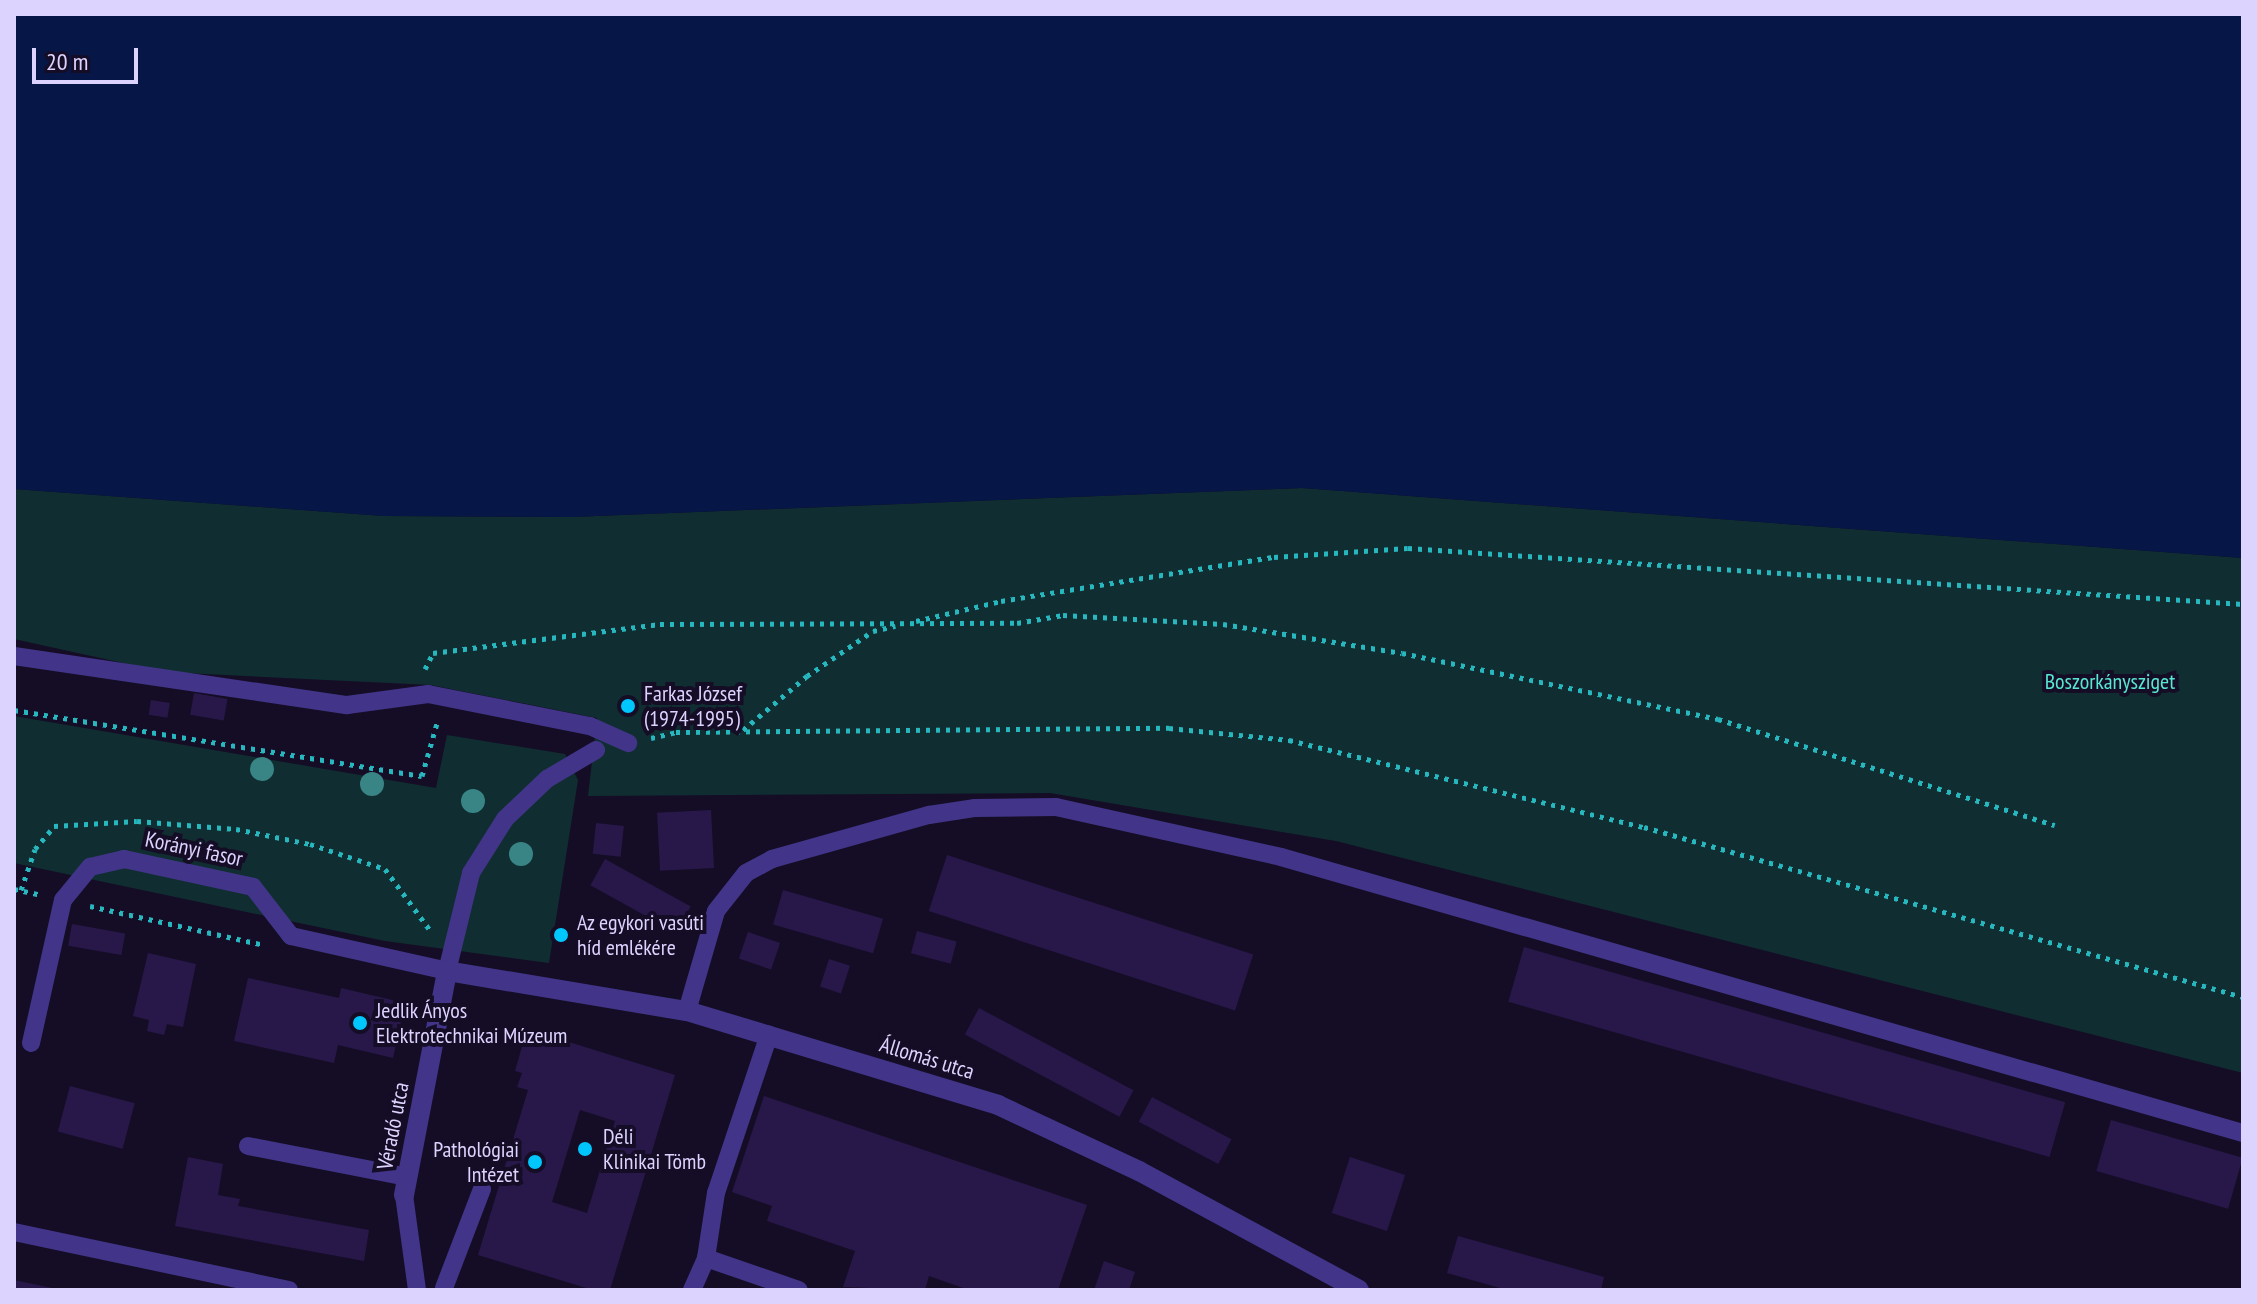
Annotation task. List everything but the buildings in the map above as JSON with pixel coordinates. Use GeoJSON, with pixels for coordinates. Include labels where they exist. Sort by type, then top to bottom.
{"type":"FeatureCollection","features":[{"type":"Feature","properties":{"kind":"street","name":"Állomás utca"},"geometry":{"type":"LineString","coordinates":[[447,971],[687,1011],[998,1105],[1139,1171],[1359,1290]]}},
{"type":"Feature","properties":{"kind":"street","name":"Véradó utca"},"geometry":{"type":"LineString","coordinates":[[406,1186],[447,971]]}},
{"type":"Feature","properties":{"kind":"lane"},"geometry":{"type":"LineString","coordinates":[[14,656],[347,705],[428,694],[590,726],[628,743]]}},
{"type":"Feature","properties":{"kind":"lane"},"geometry":{"type":"LineString","coordinates":[[447,971],[471,873],[505,819],[547,779],[596,750]]}},
{"type":"Feature","properties":{"kind":"lane"},"geometry":{"type":"LineString","coordinates":[[687,1011],[716,911],[746,873],[772,859],[929,815],[975,808],[1056,807],[1281,857],[2243,1133]]}},
{"type":"Feature","properties":{"kind":"lane","name":"Korányi fasor"},"geometry":{"type":"LineString","coordinates":[[31,1043],[63,900],[90,867],[124,859],[253,887],[291,936],[447,971]]}},
{"type":"Feature","properties":{"kind":"lane"},"geometry":{"type":"LineString","coordinates":[[692,1290],[706,1258],[716,1193],[769,1035]]}},
{"type":"Feature","properties":{"kind":"lane"},"geometry":{"type":"LineString","coordinates":[[248,1146],[406,1186],[417,1290]]}},
{"type":"Feature","properties":{"kind":"lane"},"geometry":{"type":"LineString","coordinates":[[445,1289],[482,1189]]}},
{"type":"Feature","properties":{"kind":"lane"},"geometry":{"type":"LineString","coordinates":[[14,1232],[289,1290]]}},
{"type":"Feature","properties":{"kind":"lane"},"geometry":{"type":"LineString","coordinates":[[706,1258],[799,1290]]}},
{"type":"Feature","properties":{"kind":"path"},"geometry":{"type":"LineString","coordinates":[[742,731],[807,676],[873,631],[1001,601],[1274,557],[1408,548],[2243,604]]}},
{"type":"Feature","properties":{"kind":"path"},"geometry":{"type":"LineString","coordinates":[[428,694],[424,665],[433,653],[660,624],[1017,623],[1063,615],[1223,624],[1402,653],[1718,719],[2055,825]]}},
{"type":"Feature","properties":{"kind":"path"},"geometry":{"type":"LineString","coordinates":[[14,710],[422,776],[435,723],[450,725]]}},
{"type":"Feature","properties":{"kind":"path"},"geometry":{"type":"LineString","coordinates":[[628,743],[676,732],[1169,728],[1289,740],[1644,827],[2243,997]]}},
{"type":"Feature","properties":{"kind":"path"},"geometry":{"type":"LineString","coordinates":[[14,889],[277,948]]}},
{"type":"Feature","properties":{"kind":"green space","name":"Boszorkánysziget"},"geometry":{"type":"Polygon","coordinates":[[[1302,488],[2243,558],[2243,1073],[1336,841],[1050,793],[588,796],[597,718],[431,685],[164,672],[14,639],[14,489],[384,516],[572,517],[1302,488]]]}},
{"type":"Feature","properties":{"kind":"green space"},"geometry":{"type":"Polygon","coordinates":[[[14,716],[436,788],[447,735],[565,754],[578,780],[549,963],[385,941],[14,863],[14,716]]]}},
{"type":"Feature","properties":{"kind":"water"},"geometry":{"type":"Polygon","coordinates":[[[14,14],[2243,14],[2243,558],[1302,488],[572,517],[384,516],[14,489],[14,14]]]}},
{"type":"Feature","properties":{"kind":"place","name":"Farkas József (1974-1995)"},"geometry":{"type":"Point","coordinates":[628,706]}},
{"type":"Feature","properties":{"kind":"place","name":"Az egykori vasúti híd emlékére"},"geometry":{"type":"Point","coordinates":[561,935]}},
{"type":"Feature","properties":{"kind":"place","name":"Jedlik Ányos Elektrotechnikai Múzeum"},"geometry":{"type":"Point","coordinates":[360,1023]}},
{"type":"Feature","properties":{"kind":"place","name":"Déli Klinikai Tömb"},"geometry":{"type":"Point","coordinates":[585,1149]}},
{"type":"Feature","properties":{"kind":"place","name":"Pathológiai Intézet"},"geometry":{"type":"Point","coordinates":[535,1162]}}]}
